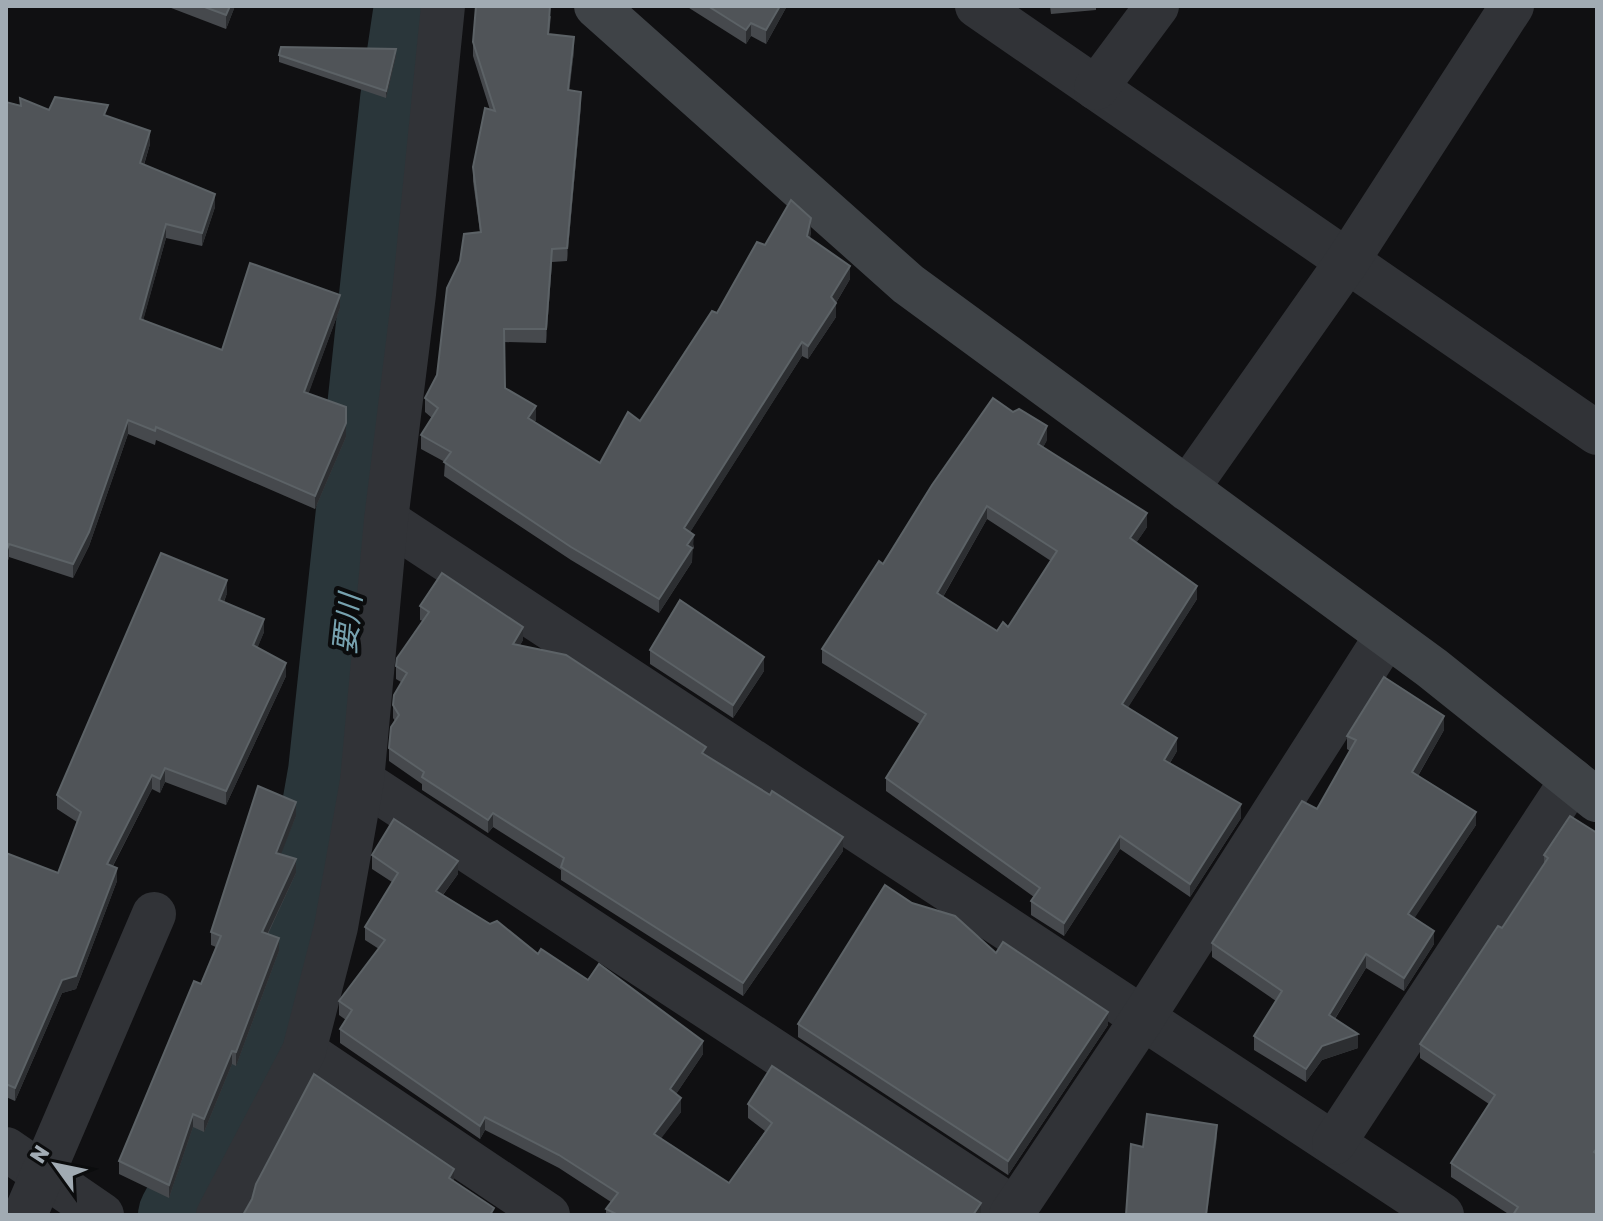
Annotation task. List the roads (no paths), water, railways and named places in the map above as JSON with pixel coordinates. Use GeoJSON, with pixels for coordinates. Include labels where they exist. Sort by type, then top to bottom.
{"type":"FeatureCollection","features":[{"type":"Feature","properties":{"kind":"street"},"geometry":{"type":"LineString","coordinates":[[218,1215],[304,1051],[336,927],[362,781],[386,520],[414,294],[443,6]]}},
{"type":"Feature","properties":{"kind":"street"},"geometry":{"type":"LineString","coordinates":[[596,6],[908,284],[1387,635],[1584,790],[1334,1143]]}},
{"type":"Feature","properties":{"kind":"street"},"geometry":{"type":"LineString","coordinates":[[977,6],[1346,263],[1595,427]]}},
{"type":"Feature","properties":{"kind":"street"},"geometry":{"type":"LineString","coordinates":[[1096,88],[1157,6]]}},
{"type":"Feature","properties":{"kind":"street"},"geometry":{"type":"LineString","coordinates":[[1187,489],[1346,263],[1512,6]]}},
{"type":"Feature","properties":{"kind":"street"},"geometry":{"type":"LineString","coordinates":[[386,520],[1442,1215]]}},
{"type":"Feature","properties":{"kind":"street"},"geometry":{"type":"LineString","coordinates":[[362,781],[1013,1212],[1142,1019],[1387,635]]}},
{"type":"Feature","properties":{"kind":"street"},"geometry":{"type":"LineString","coordinates":[[25,1215],[154,914]]}},
{"type":"Feature","properties":{"kind":"street"},"geometry":{"type":"LineString","coordinates":[[304,1051],[548,1215]]}},
{"type":"Feature","properties":{"kind":"street"},"geometry":{"type":"LineString","coordinates":[[6,1149],[102,1215]]}},
{"type":"Feature","properties":{"kind":"waterway","name":"要川"},"geometry":{"type":"LineString","coordinates":[[181,1215],[269,1054],[287,999],[311,886],[331,772],[403,100],[417,6]]}}]}
